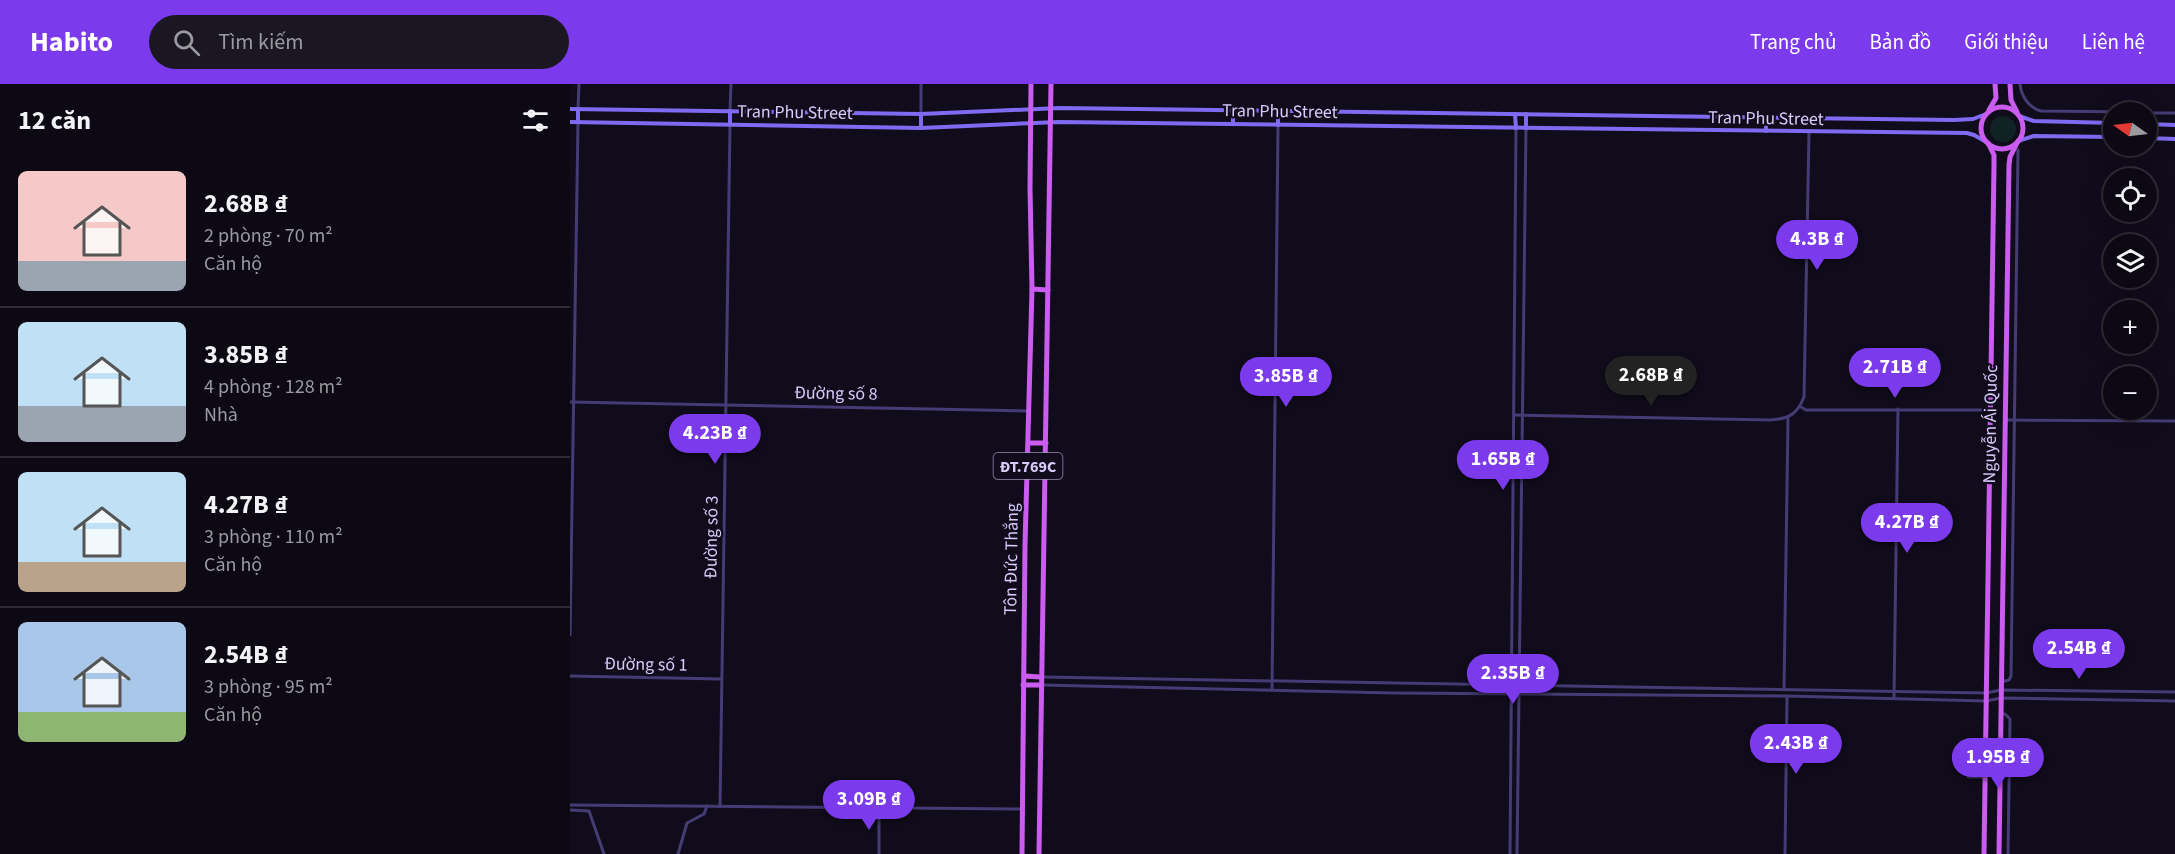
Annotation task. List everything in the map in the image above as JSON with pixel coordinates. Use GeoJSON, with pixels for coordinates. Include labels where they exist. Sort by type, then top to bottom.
{"type":"FeatureCollection","features":[{"type":"Feature","properties":{"kind":"main road","name":"Tôn Đức Thắng"},"geometry":{"type":"LineString","coordinates":[[1022,854],[1023,685],[1032,289],[1031,84]]}},
{"type":"Feature","properties":{"kind":"main road","name":"Tôn Đức Thắng"},"geometry":{"type":"LineString","coordinates":[[1039,854],[1051,84]]}},
{"type":"Feature","properties":{"kind":"main road"},"geometry":{"type":"LineString","coordinates":[[1995,84],[1996,98],[1983,119],[1982,132],[1988,143],[2007,148],[2018,141],[2034,136],[2103,137]]}},
{"type":"Feature","properties":{"kind":"main road"},"geometry":{"type":"LineString","coordinates":[[2010,84],[2011,100],[2023,129],[2018,141]]}},
{"type":"Feature","properties":{"kind":"main road"},"geometry":{"type":"LineString","coordinates":[[1986,114],[2003,107],[2034,121],[2103,123]]}},
{"type":"Feature","properties":{"kind":"main road","name":"Tran Phu Street"},"geometry":{"type":"LineString","coordinates":[[570,108],[921,114],[1051,108],[1954,120],[1973,119],[1986,114]]}},
{"type":"Feature","properties":{"kind":"main road"},"geometry":{"type":"LineString","coordinates":[[578,109],[578,122]]}},
{"type":"Feature","properties":{"kind":"main road"},"geometry":{"type":"LineString","coordinates":[[1233,110],[1233,124]]}},
{"type":"Feature","properties":{"kind":"main road"},"geometry":{"type":"LineString","coordinates":[[730,111],[730,124]]}},
{"type":"Feature","properties":{"kind":"main road"},"geometry":{"type":"LineString","coordinates":[[1278,111],[1278,124]]}},
{"type":"Feature","properties":{"kind":"main road"},"geometry":{"type":"LineString","coordinates":[[921,114],[921,128]]}},
{"type":"Feature","properties":{"kind":"main road"},"geometry":{"type":"LineString","coordinates":[[1515,114],[1516,128]]}},
{"type":"Feature","properties":{"kind":"main road"},"geometry":{"type":"LineString","coordinates":[[1526,114],[1526,128]]}},
{"type":"Feature","properties":{"kind":"main road"},"geometry":{"type":"LineString","coordinates":[[1766,118],[1766,131]]}},
{"type":"Feature","properties":{"kind":"main road","name":"Tran Phu Street"},"geometry":{"type":"LineString","coordinates":[[570,122],[921,128],[1050,122],[1766,131],[1967,134],[1988,143]]}},
{"type":"Feature","properties":{"kind":"main road"},"geometry":{"type":"LineString","coordinates":[[2157,124],[2175,125]]}},
{"type":"Feature","properties":{"kind":"main road"},"geometry":{"type":"LineString","coordinates":[[2157,138],[2175,139]]}},
{"type":"Feature","properties":{"kind":"main road","name":"Nguyễn Ái Quốc"},"geometry":{"type":"LineString","coordinates":[[1999,854],[2009,165],[2012,150],[2018,141]]}},
{"type":"Feature","properties":{"kind":"main road","name":"Nguyễn Ái Quốc"},"geometry":{"type":"LineString","coordinates":[[1984,854],[1994,165],[1994,155],[1988,143]]}},
{"type":"Feature","properties":{"kind":"main road"},"geometry":{"type":"LineString","coordinates":[[1032,289],[1048,290]]}},
{"type":"Feature","properties":{"kind":"main road"},"geometry":{"type":"LineString","coordinates":[[1029,443],[1046,443]]}},
{"type":"Feature","properties":{"kind":"main road"},"geometry":{"type":"LineString","coordinates":[[1024,676],[1041,677]]}},
{"type":"Feature","properties":{"kind":"main road"},"geometry":{"type":"LineString","coordinates":[[1023,685],[1041,686]]}},
{"type":"Feature","properties":{"kind":"street"},"geometry":{"type":"LineString","coordinates":[[578,109],[579,84]]}},
{"type":"Feature","properties":{"kind":"street"},"geometry":{"type":"LineString","coordinates":[[730,111],[731,84]]}},
{"type":"Feature","properties":{"kind":"street"},"geometry":{"type":"LineString","coordinates":[[921,84],[921,114]]}},
{"type":"Feature","properties":{"kind":"street"},"geometry":{"type":"LineString","coordinates":[[2020,84],[2020,88],[2034,109],[2103,112]]}},
{"type":"Feature","properties":{"kind":"street"},"geometry":{"type":"LineString","coordinates":[[2157,113],[2175,113]]}},
{"type":"Feature","properties":{"kind":"street"},"geometry":{"type":"LineString","coordinates":[[570,635],[578,122]]}},
{"type":"Feature","properties":{"kind":"street","name":"Đường số 3"},"geometry":{"type":"LineString","coordinates":[[720,807],[730,124]]}},
{"type":"Feature","properties":{"kind":"street"},"geometry":{"type":"LineString","coordinates":[[1272,690],[1278,124]]}},
{"type":"Feature","properties":{"kind":"street"},"geometry":{"type":"LineString","coordinates":[[1510,854],[1516,128]]}},
{"type":"Feature","properties":{"kind":"street"},"geometry":{"type":"LineString","coordinates":[[1517,854],[1526,128]]}},
{"type":"Feature","properties":{"kind":"street"},"geometry":{"type":"LineString","coordinates":[[1514,415],[1788,419],[1796,412],[1801,407],[1804,397],[1809,132]]}},
{"type":"Feature","properties":{"kind":"street"},"geometry":{"type":"LineString","coordinates":[[2001,682],[2009,680],[2011,676],[2018,150]]}},
{"type":"Feature","properties":{"kind":"street"},"geometry":{"type":"LineString","coordinates":[[1516,265],[1524,265]]}},
{"type":"Feature","properties":{"kind":"street","name":"Đường số 8"},"geometry":{"type":"LineString","coordinates":[[572,402],[1029,411]]}},
{"type":"Feature","properties":{"kind":"street"},"geometry":{"type":"LineString","coordinates":[[1801,407],[1806,410],[1991,410]]}},
{"type":"Feature","properties":{"kind":"street"},"geometry":{"type":"LineString","coordinates":[[1894,698],[1898,409]]}},
{"type":"Feature","properties":{"kind":"street"},"geometry":{"type":"LineString","coordinates":[[1785,854],[1786,696],[1784,690],[1788,419]]}},
{"type":"Feature","properties":{"kind":"street"},"geometry":{"type":"LineString","coordinates":[[2005,420],[2175,421]]}},
{"type":"Feature","properties":{"kind":"street"},"geometry":{"type":"LineString","coordinates":[[1512,547],[1521,547]]}},
{"type":"Feature","properties":{"kind":"street","name":"Đường số 1"},"geometry":{"type":"LineString","coordinates":[[570,676],[721,679]]}},
{"type":"Feature","properties":{"kind":"street"},"geometry":{"type":"LineString","coordinates":[[1041,677],[1894,692],[1986,693],[2001,690],[2175,692]]}},
{"type":"Feature","properties":{"kind":"street"},"geometry":{"type":"LineString","coordinates":[[1167,688],[1168,680]]}},
{"type":"Feature","properties":{"kind":"street"},"geometry":{"type":"LineString","coordinates":[[1394,683],[1394,693]]}},
{"type":"Feature","properties":{"kind":"street"},"geometry":{"type":"LineString","coordinates":[[1041,686],[1510,695],[1786,696],[1986,701],[2001,698],[2175,700]]}},
{"type":"Feature","properties":{"kind":"street"},"geometry":{"type":"LineString","coordinates":[[2001,714],[2005,714],[2010,719],[2008,854]]}},
{"type":"Feature","properties":{"kind":"street"},"geometry":{"type":"LineString","coordinates":[[1968,777],[1985,777]]}},
{"type":"Feature","properties":{"kind":"street"},"geometry":{"type":"LineString","coordinates":[[570,805],[1022,810]]}},
{"type":"Feature","properties":{"kind":"street"},"geometry":{"type":"LineString","coordinates":[[678,854],[687,823],[704,814],[707,806]]}},
{"type":"Feature","properties":{"kind":"street"},"geometry":{"type":"LineString","coordinates":[[879,808],[879,854]]}},
{"type":"Feature","properties":{"kind":"street"},"geometry":{"type":"LineString","coordinates":[[570,810],[589,812],[604,854]]}},
{"type":"Feature","properties":{"kind":"shaded area"},"geometry":{"type":"Polygon","coordinates":[[[2003,116],[2012,120],[2016,129],[2012,138],[2003,142],[1994,138],[1990,129],[1994,120],[2003,116]]]}}]}
